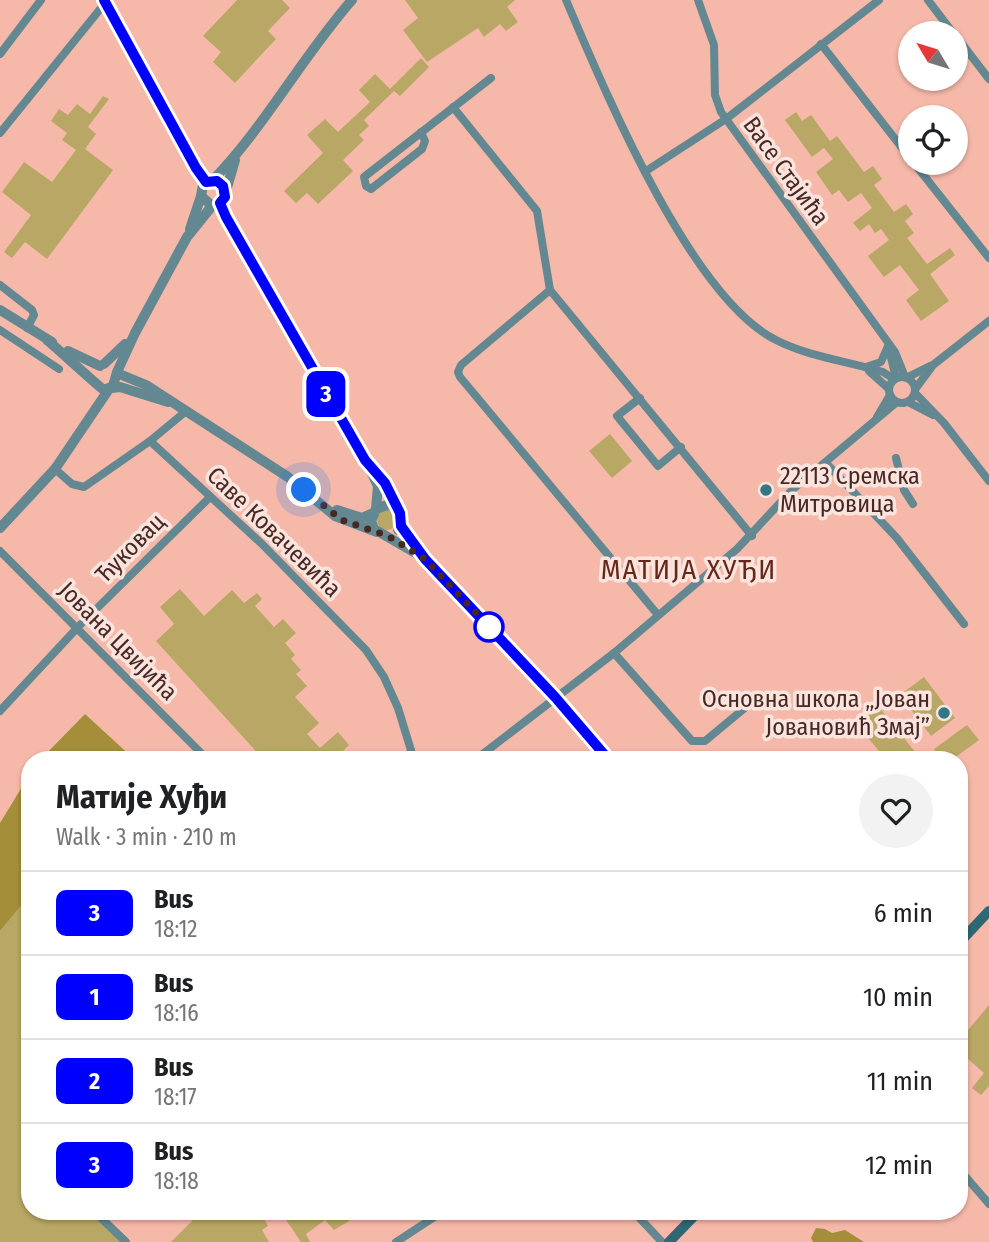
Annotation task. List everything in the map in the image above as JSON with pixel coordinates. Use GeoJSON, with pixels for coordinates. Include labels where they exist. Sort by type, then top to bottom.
{"type":"FeatureCollection","features":[{"type":"Feature","properties":{"kind":"main road"},"geometry":{"type":"LineString","coordinates":[[968,933],[989,911]]}},
{"type":"Feature","properties":{"kind":"main road"},"geometry":{"type":"LineString","coordinates":[[669,1242],[690,1220]]}},
{"type":"Feature","properties":{"kind":"street"},"geometry":{"type":"LineString","coordinates":[[0,54],[41,0]]}},
{"type":"Feature","properties":{"kind":"street"},"geometry":{"type":"LineString","coordinates":[[0,528],[55,469],[116,383],[117,373],[135,333],[187,237],[201,197],[201,188],[236,157],[329,27],[352,0]]}},
{"type":"Feature","properties":{"kind":"street"},"geometry":{"type":"LineString","coordinates":[[566,0],[646,171],[686,243],[720,295],[774,340],[799,350],[901,378],[944,423],[989,481]]}},
{"type":"Feature","properties":{"kind":"street","name":"Васе Стајића"},"geometry":{"type":"LineString","coordinates":[[698,0],[714,45],[716,104],[888,346],[901,378]]}},
{"type":"Feature","properties":{"kind":"street"},"geometry":{"type":"LineString","coordinates":[[646,171],[726,119],[879,0]]}},
{"type":"Feature","properties":{"kind":"street"},"geometry":{"type":"LineString","coordinates":[[928,0],[944,21]]}},
{"type":"Feature","properties":{"kind":"street"},"geometry":{"type":"LineString","coordinates":[[0,133],[104,2],[209,181],[225,189]]}},
{"type":"Feature","properties":{"kind":"street"},"geometry":{"type":"LineString","coordinates":[[821,44],[898,143]]}},
{"type":"Feature","properties":{"kind":"street"},"geometry":{"type":"LineString","coordinates":[[968,53],[989,79]]}},
{"type":"Feature","properties":{"kind":"street"},"geometry":{"type":"LineString","coordinates":[[421,132],[425,141],[422,149],[371,189],[366,186],[364,177],[421,132],[453,107],[491,78]]}},
{"type":"Feature","properties":{"kind":"street"},"geometry":{"type":"LineString","coordinates":[[453,107],[537,211],[550,290],[752,536]]}},
{"type":"Feature","properties":{"kind":"street"},"geometry":{"type":"LineString","coordinates":[[187,237],[225,197],[225,189],[236,157]]}},
{"type":"Feature","properties":{"kind":"street"},"geometry":{"type":"LineString","coordinates":[[923,175],[989,258]]}},
{"type":"Feature","properties":{"kind":"street"},"geometry":{"type":"LineString","coordinates":[[201,197],[205,203],[216,204]]}},
{"type":"Feature","properties":{"kind":"street"},"geometry":{"type":"LineString","coordinates":[[216,204],[378,486],[372,525],[377,532]]}},
{"type":"Feature","properties":{"kind":"street"},"geometry":{"type":"LineString","coordinates":[[0,285],[33,310],[34,314],[27,328]]}},
{"type":"Feature","properties":{"kind":"street"},"geometry":{"type":"LineString","coordinates":[[550,290],[461,365],[458,372],[658,615]]}},
{"type":"Feature","properties":{"kind":"street"},"geometry":{"type":"LineString","coordinates":[[0,310],[47,340],[146,386],[288,477],[342,520],[388,536],[425,559]]}},
{"type":"Feature","properties":{"kind":"street"},"geometry":{"type":"LineString","coordinates":[[869,428],[901,378],[933,365],[989,321]]}},
{"type":"Feature","properties":{"kind":"street"},"geometry":{"type":"LineString","coordinates":[[0,330],[59,369]]}},
{"type":"Feature","properties":{"kind":"street"},"geometry":{"type":"LineString","coordinates":[[77,438],[92,404],[93,381],[102,365],[119,353],[135,333]]}},
{"type":"Feature","properties":{"kind":"street"},"geometry":{"type":"LineString","coordinates":[[47,340],[102,389],[120,387],[168,402]]}},
{"type":"Feature","properties":{"kind":"street"},"geometry":{"type":"LineString","coordinates":[[864,367],[881,362],[888,346]]}},
{"type":"Feature","properties":{"kind":"street"},"geometry":{"type":"LineString","coordinates":[[908,402],[933,365]]}},
{"type":"Feature","properties":{"kind":"street"},"geometry":{"type":"LineString","coordinates":[[864,367],[897,402]]}},
{"type":"Feature","properties":{"kind":"street"},"geometry":{"type":"LineString","coordinates":[[640,398],[617,416],[658,466],[681,447]]}},
{"type":"Feature","properties":{"kind":"street"},"geometry":{"type":"LineString","coordinates":[[486,751],[614,653],[752,536],[792,491],[897,402],[908,402],[944,423]]}},
{"type":"Feature","properties":{"kind":"street"},"geometry":{"type":"LineString","coordinates":[[55,469],[72,484],[84,487],[150,441],[185,412]]}},
{"type":"Feature","properties":{"kind":"street","name":"Саве Ковачевића"},"geometry":{"type":"LineString","coordinates":[[150,441],[262,544],[366,650],[384,677],[398,708],[411,751]]}},
{"type":"Feature","properties":{"kind":"street"},"geometry":{"type":"LineString","coordinates":[[896,458],[904,490],[913,504]]}},
{"type":"Feature","properties":{"kind":"street"},"geometry":{"type":"LineString","coordinates":[[365,460],[385,483],[400,513],[401,526],[425,559],[555,697],[601,751]]}},
{"type":"Feature","properties":{"kind":"street"},"geometry":{"type":"LineString","coordinates":[[826,463],[896,537],[964,624]]}},
{"type":"Feature","properties":{"kind":"street","name":"Ћуковац"},"geometry":{"type":"LineString","coordinates":[[0,711],[78,627],[210,497]]}},
{"type":"Feature","properties":{"kind":"street"},"geometry":{"type":"LineString","coordinates":[[320,503],[353,517],[367,517],[387,505],[395,507]]}},
{"type":"Feature","properties":{"kind":"street"},"geometry":{"type":"LineString","coordinates":[[388,536],[401,526]]}},
{"type":"Feature","properties":{"kind":"street","name":"Јована Цвијића"},"geometry":{"type":"LineString","coordinates":[[0,551],[199,751]]}},
{"type":"Feature","properties":{"kind":"street"},"geometry":{"type":"LineString","coordinates":[[614,653],[692,741],[705,741],[746,707]]}},
{"type":"Feature","properties":{"kind":"street"},"geometry":{"type":"LineString","coordinates":[[968,1180],[989,1204]]}},
{"type":"Feature","properties":{"kind":"street"},"geometry":{"type":"LineString","coordinates":[[103,1220],[127,1242]]}},
{"type":"Feature","properties":{"kind":"street"},"geometry":{"type":"LineString","coordinates":[[396,1242],[430,1220]]}},
{"type":"Feature","properties":{"kind":"street"},"geometry":{"type":"LineString","coordinates":[[641,1220],[662,1242]]}},
{"type":"Feature","properties":{"kind":"shaded area"},"geometry":{"type":"Polygon","coordinates":[[[237,0],[282,0],[290,8],[268,31],[276,39],[235,83],[213,62],[221,52],[203,36],[237,0]]]}},
{"type":"Feature","properties":{"kind":"shaded area"},"geometry":{"type":"Polygon","coordinates":[[[405,0],[515,0],[507,7],[518,22],[506,31],[500,24],[484,37],[478,28],[427,62],[403,30],[418,18],[405,0]]]}},
{"type":"Feature","properties":{"kind":"shaded area"},"geometry":{"type":"Polygon","coordinates":[[[421,58],[429,67],[400,96],[394,91],[364,120],[369,126],[359,135],[364,140],[343,160],[353,171],[318,204],[307,193],[296,203],[284,191],[323,153],[307,135],[325,119],[338,132],[370,102],[359,90],[375,74],[390,89],[421,58]]]}},
{"type":"Feature","properties":{"kind":"shaded area"},"geometry":{"type":"Polygon","coordinates":[[[103,96],[109,99],[88,127],[96,134],[85,149],[113,170],[47,259],[25,242],[12,258],[4,252],[31,215],[2,192],[24,162],[52,182],[76,150],[62,140],[67,133],[51,121],[59,109],[68,115],[77,104],[90,114],[103,96]]]}},
{"type":"Feature","properties":{"kind":"shaded area"},"geometry":{"type":"Polygon","coordinates":[[[796,112],[802,121],[811,115],[830,141],[837,136],[864,172],[873,166],[882,179],[874,185],[894,212],[906,204],[913,214],[905,221],[914,233],[907,238],[927,264],[950,248],[955,255],[930,274],[949,301],[921,321],[906,300],[919,290],[900,265],[884,277],[868,256],[889,240],[881,229],[875,233],[869,224],[860,231],[853,223],[872,208],[861,193],[848,202],[839,190],[832,195],[816,172],[833,159],[824,148],[812,157],[785,120],[796,112]]]}},
{"type":"Feature","properties":{"kind":"shaded area"},"geometry":{"type":"Polygon","coordinates":[[[610,434],[632,461],[612,478],[589,451],[610,434]]]}},
{"type":"Feature","properties":{"kind":"shaded area"},"geometry":{"type":"Polygon","coordinates":[[[387,510],[394,513],[397,520],[394,527],[387,530],[380,527],[377,520],[380,513],[387,510]]]}},
{"type":"Feature","properties":{"kind":"shaded area"},"geometry":{"type":"Polygon","coordinates":[[[180,589],[204,616],[232,590],[244,603],[257,593],[262,599],[255,606],[274,627],[283,619],[296,633],[285,643],[295,655],[291,659],[301,670],[296,674],[307,686],[295,697],[319,723],[307,734],[320,748],[338,732],[349,745],[343,751],[256,751],[156,641],[174,624],[160,607],[180,589]]]}},
{"type":"Feature","properties":{"kind":"shaded area"},"geometry":{"type":"Polygon","coordinates":[[[924,677],[955,718],[931,736],[900,695],[924,677]]]}},
{"type":"Feature","properties":{"kind":"shaded area"},"geometry":{"type":"Polygon","coordinates":[[[879,707],[914,751],[879,751],[856,724],[879,707]]]}},
{"type":"Feature","properties":{"kind":"shaded area"},"geometry":{"type":"Polygon","coordinates":[[[85,714],[125,751],[49,751],[85,714]]]}},
{"type":"Feature","properties":{"kind":"shaded area"},"geometry":{"type":"Polygon","coordinates":[[[967,725],[979,740],[964,751],[934,749],[967,725]]]}},
{"type":"Feature","properties":{"kind":"shaded area"},"geometry":{"type":"Polygon","coordinates":[[[21,789],[21,906],[0,931],[0,823],[21,789]]]}},
{"type":"Feature","properties":{"kind":"shaded area"},"geometry":{"type":"Polygon","coordinates":[[[21,906],[21,1220],[105,1220],[123,1242],[0,1242],[0,931],[21,906]]]}},
{"type":"Feature","properties":{"kind":"shaded area"},"geometry":{"type":"Polygon","coordinates":[[[989,1005],[989,1086],[981,1095],[972,1088],[984,1073],[968,1059],[968,1030],[989,1005]]]}},
{"type":"Feature","properties":{"kind":"shaded area"},"geometry":{"type":"Polygon","coordinates":[[[193,1220],[265,1220],[268,1226],[262,1230],[269,1242],[171,1242],[193,1220]]]}},
{"type":"Feature","properties":{"kind":"shaded area"},"geometry":{"type":"Polygon","coordinates":[[[286,1220],[325,1220],[306,1234],[310,1242],[301,1242],[286,1220]]]}},
{"type":"Feature","properties":{"kind":"shaded area"},"geometry":{"type":"Polygon","coordinates":[[[325,1220],[348,1220],[349,1221],[334,1230],[325,1220]]]}},
{"type":"Feature","properties":{"kind":"shaded area"},"geometry":{"type":"Polygon","coordinates":[[[816,1228],[832,1233],[845,1230],[864,1242],[813,1242],[811,1238],[816,1228]]]}},
{"type":"Feature","properties":{"kind":"bus line","name":"3"},"geometry":{"type":"LineString","coordinates":[[104,0],[196,168],[206,182],[217,181],[225,189],[225,197],[220,203],[226,217],[365,460],[385,483],[400,513],[401,526],[425,559],[555,697],[601,751]]}},
{"type":"Feature","properties":{"kind":"place","name":"22113 Сремска Митровица"},"geometry":{"type":"Point","coordinates":[766,490]}},
{"type":"Feature","properties":{"kind":"place","name":"Основна школа „Јован Јовановић Змај”"},"geometry":{"type":"Point","coordinates":[944,713]}},
{"type":"Feature","properties":{"kind":"district","name":"МАТИЈА ХУЂИ"},"geometry":{"type":"Point","coordinates":[689,569]}},
{"type":"Feature","properties":{"kind":"route"},"geometry":{"type":"LineString","coordinates":[[304,490],[342,520],[388,536],[425,559],[497,635],[489,627]]}}]}
